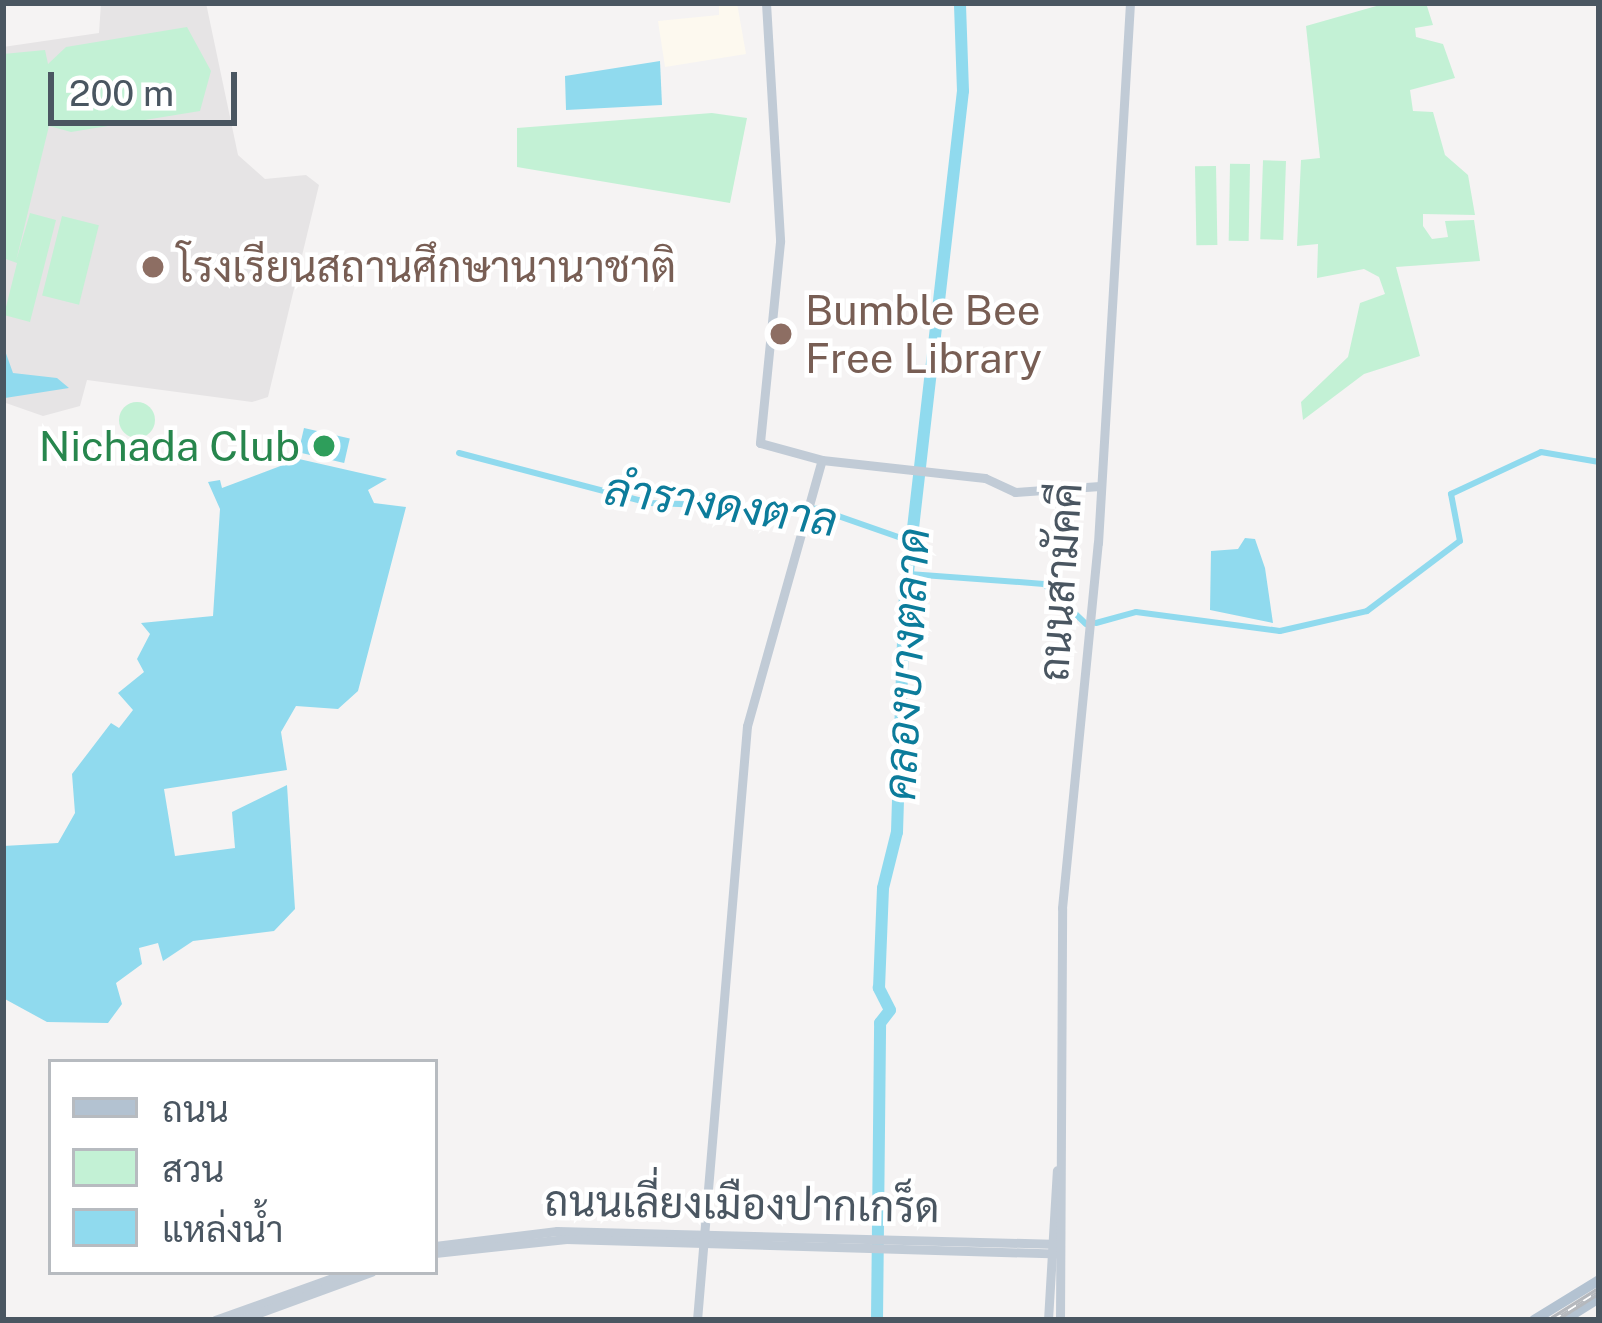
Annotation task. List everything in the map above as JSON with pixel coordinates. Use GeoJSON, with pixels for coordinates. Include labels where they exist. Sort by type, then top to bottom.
{"type":"FeatureCollection","features":[{"type":"Feature","properties":{"kind":"main road"},"geometry":{"type":"LineString","coordinates":[[766,3],[780,242],[773,348],[756,422],[764,448],[822,460],[985,478],[1015,492],[1100,486]]}},
{"type":"Feature","properties":{"kind":"main road","name":"ถนนสามัคคี"},"geometry":{"type":"LineString","coordinates":[[1048,1320],[1058,1165],[1062,908],[1100,486],[1130,3]]}},
{"type":"Feature","properties":{"kind":"main road"},"geometry":{"type":"LineString","coordinates":[[697,1320],[747,726],[822,460]]}},
{"type":"Feature","properties":{"kind":"main road","name":"ถนนสามัคคี"},"geometry":{"type":"LineString","coordinates":[[1058,1165],[1053,1214],[1060,1320]]}},
{"type":"Feature","properties":{"kind":"main road"},"geometry":{"type":"LineString","coordinates":[[1028,1242],[1053,1214]]}},
{"type":"Feature","properties":{"kind":"main road","name":"ถนนเลี่ยงเมืองปากเกร็ด"},"geometry":{"type":"LineString","coordinates":[[438,1250],[557,1231],[1054,1249]]}},
{"type":"Feature","properties":{"kind":"main road","name":"ถนนเลี่ยงเมืองปากเกร็ด"},"geometry":{"type":"LineString","coordinates":[[887,1244],[1028,1242],[1054,1249]]}},
{"type":"Feature","properties":{"kind":"main road"},"geometry":{"type":"LineString","coordinates":[[215,1320],[341,1275]]}},
{"type":"Feature","properties":{"kind":"main road"},"geometry":{"type":"LineString","coordinates":[[240,1320],[362,1275]]}},
{"type":"Feature","properties":{"kind":"main road"},"geometry":{"type":"LineString","coordinates":[[1534,1320],[1599,1280]]}},
{"type":"Feature","properties":{"kind":"main road"},"geometry":{"type":"LineString","coordinates":[[1564,1320],[1599,1298]]}},
{"type":"Feature","properties":{"kind":"shaded area","name":"โรงเรียนสถานศึกษานานาชาติ"},"geometry":{"type":"Polygon","coordinates":[[[101,3],[206,3],[238,155],[265,179],[306,175],[319,185],[268,397],[252,402],[87,380],[80,406],[43,416],[3,402],[3,47],[99,33],[101,3]]]}},
{"type":"Feature","properties":{"kind":"shaded area"},"geometry":{"type":"Polygon","coordinates":[[[719,3],[737,3],[746,54],[665,67],[658,21],[719,15],[719,3]]]}},
{"type":"Feature","properties":{"kind":"green space"},"geometry":{"type":"Polygon","coordinates":[[[1387,3],[1426,3],[1433,25],[1415,28],[1416,37],[1443,44],[1455,78],[1410,90],[1413,111],[1433,112],[1445,155],[1468,175],[1475,215],[1423,214],[1423,226],[1432,239],[1448,237],[1445,221],[1474,220],[1480,261],[1396,267],[1420,356],[1364,374],[1303,420],[1301,402],[1348,357],[1360,303],[1385,294],[1379,277],[1364,269],[1317,278],[1318,244],[1297,246],[1301,160],[1320,158],[1306,26],[1387,3]]]}},
{"type":"Feature","properties":{"kind":"green space"},"geometry":{"type":"Polygon","coordinates":[[[187,27],[211,71],[200,111],[71,132],[49,126],[16,261],[30,213],[56,220],[30,322],[4,315],[17,263],[3,258],[3,54],[45,50],[48,64],[66,47],[187,27]]]}},
{"type":"Feature","properties":{"kind":"green space"},"geometry":{"type":"Polygon","coordinates":[[[712,113],[747,118],[730,203],[517,167],[517,128],[712,113]]]}},
{"type":"Feature","properties":{"kind":"green space"},"geometry":{"type":"Polygon","coordinates":[[[1263,160],[1286,161],[1283,240],[1260,239],[1263,160]]]}},
{"type":"Feature","properties":{"kind":"green space"},"geometry":{"type":"Polygon","coordinates":[[[1230,164],[1250,164],[1249,241],[1229,241],[1230,164]]]}},
{"type":"Feature","properties":{"kind":"green space"},"geometry":{"type":"Polygon","coordinates":[[[1195,166],[1216,166],[1217,245],[1196,245],[1195,166]]]}},
{"type":"Feature","properties":{"kind":"green space"},"geometry":{"type":"Polygon","coordinates":[[[62,216],[99,225],[79,305],[42,296],[62,216]]]}},
{"type":"Feature","properties":{"kind":"green space"},"geometry":{"type":"Polygon","coordinates":[[[137,402],[149,408],[155,420],[149,432],[137,438],[125,432],[119,420],[125,408],[137,402]]]}},
{"type":"Feature","properties":{"kind":"water"},"geometry":{"type":"Polygon","coordinates":[[[660,61],[662,105],[566,110],[565,76],[660,61]]]}},
{"type":"Feature","properties":{"kind":"water"},"geometry":{"type":"Polygon","coordinates":[[[3,345],[13,373],[57,378],[69,388],[5,398],[3,345]]]}},
{"type":"Feature","properties":{"kind":"water","name":"Nichada Club"},"geometry":{"type":"Polygon","coordinates":[[[304,428],[350,439],[344,463],[298,452],[304,428]]]}},
{"type":"Feature","properties":{"kind":"water"},"geometry":{"type":"Polygon","coordinates":[[[299,459],[387,479],[368,490],[374,503],[406,507],[358,691],[338,709],[296,706],[281,732],[287,770],[164,789],[175,856],[235,848],[232,812],[287,785],[295,909],[274,931],[193,941],[163,961],[158,943],[139,948],[142,964],[116,983],[122,1004],[108,1023],[47,1022],[3,998],[3,846],[58,843],[75,813],[72,774],[111,723],[119,728],[133,710],[118,693],[144,672],[137,659],[150,634],[141,623],[213,616],[220,509],[208,482],[220,480],[222,488],[299,459]]]}},
{"type":"Feature","properties":{"kind":"water"},"geometry":{"type":"Polygon","coordinates":[[[1245,538],[1255,539],[1265,568],[1273,623],[1210,610],[1211,551],[1238,549],[1245,538]]]}},
{"type":"Feature","properties":{"kind":"waterway","name":"คลองบางตลาด"},"geometry":{"type":"LineString","coordinates":[[877,1320],[880,1023],[890,1010],[879,988],[883,888],[897,832],[904,607],[963,91],[960,3]]}},
{"type":"Feature","properties":{"kind":"waterway"},"geometry":{"type":"LineString","coordinates":[[1096,623],[1136,612],[1280,631],[1367,611],[1460,541],[1451,494],[1541,452],[1599,462]]}},
{"type":"Feature","properties":{"kind":"waterway","name":"ลำรางดงตาล"},"geometry":{"type":"LineString","coordinates":[[459,453],[650,503],[818,509],[913,542]]}},
{"type":"Feature","properties":{"kind":"waterway"},"geometry":{"type":"LineString","coordinates":[[909,574],[1044,584],[1086,624]]}},
{"type":"Feature","properties":{"kind":"railway"},"geometry":{"type":"LineString","coordinates":[[1553,1320],[1599,1291]]}},
{"type":"Feature","properties":{"kind":"place","name":"โรงเรียนสถานศึกษานานาชาติ"},"geometry":{"type":"Point","coordinates":[153,267]}},
{"type":"Feature","properties":{"kind":"place","name":"Bumble Bee Free Library"},"geometry":{"type":"Point","coordinates":[781,334]}},
{"type":"Feature","properties":{"kind":"place","name":"Nichada Club"},"geometry":{"type":"Point","coordinates":[324,446]}}]}
